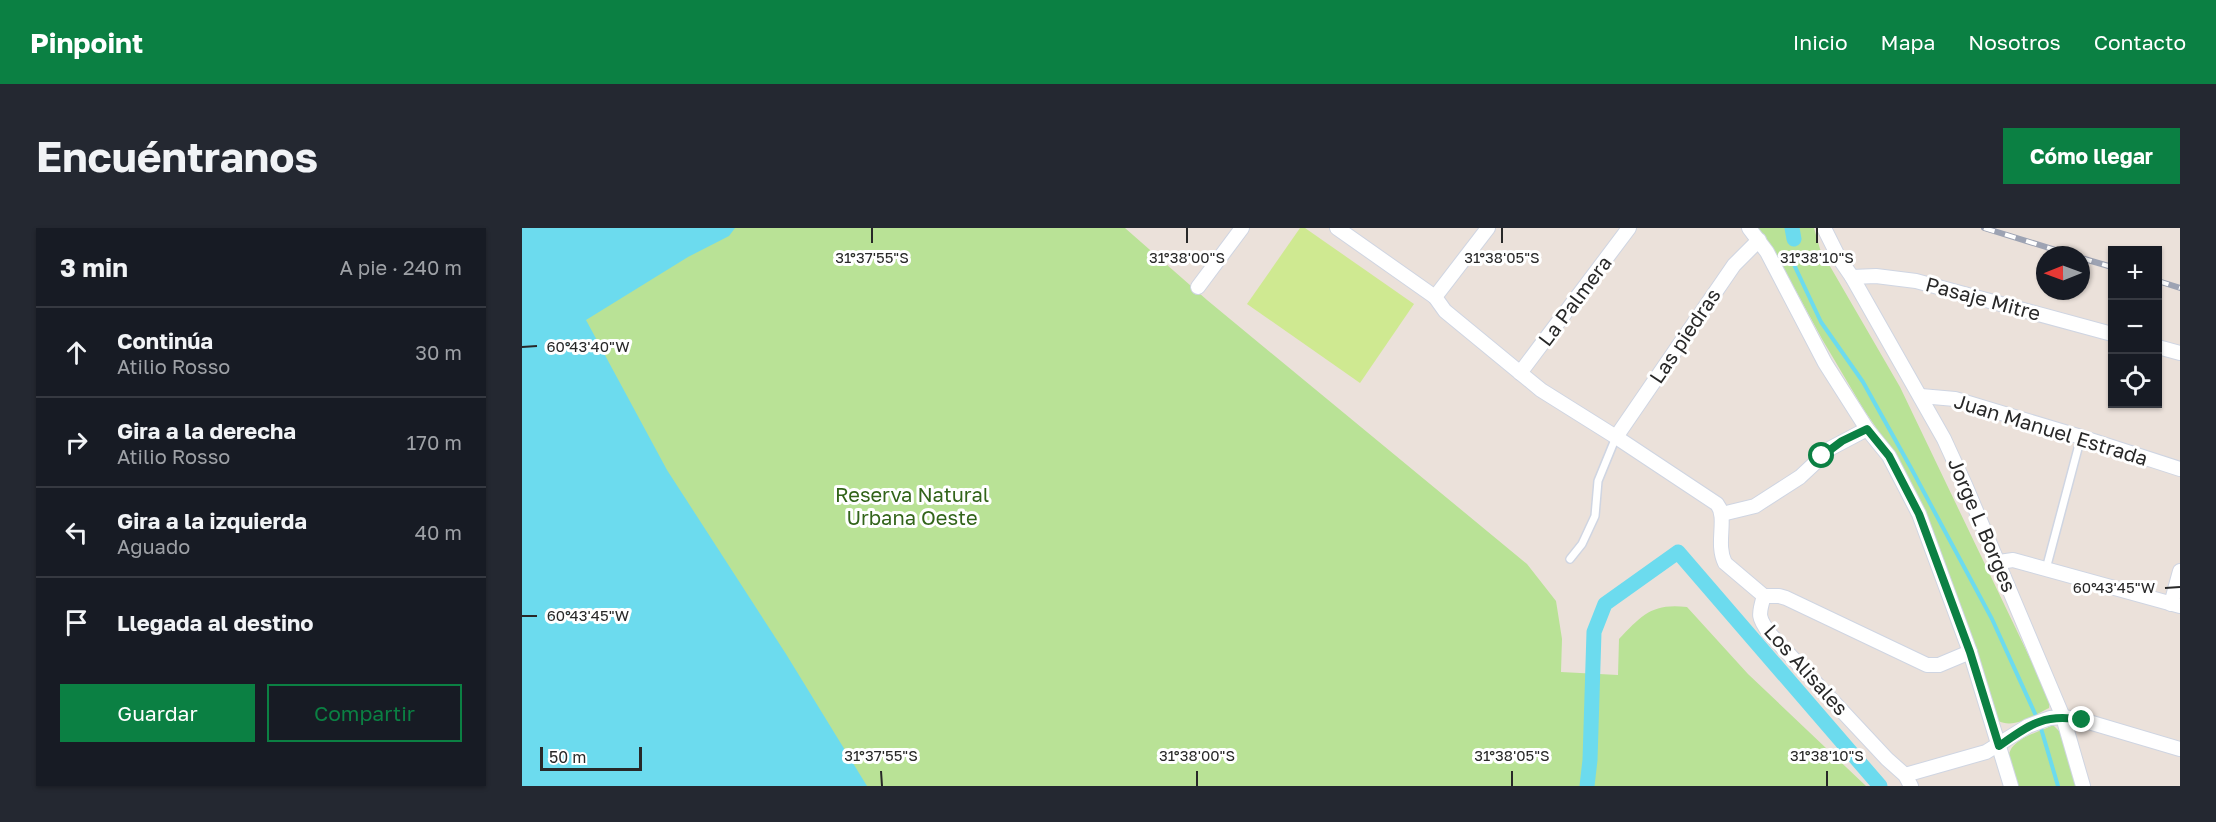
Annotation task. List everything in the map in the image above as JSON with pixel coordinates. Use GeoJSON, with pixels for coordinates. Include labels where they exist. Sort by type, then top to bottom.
{"type":"FeatureCollection","features":[{"type":"Feature","properties":{"kind":"street"},"geometry":{"type":"LineString","coordinates":[[1198,287],[1242,228]]}},
{"type":"Feature","properties":{"kind":"street"},"geometry":{"type":"LineString","coordinates":[[1337,228],[1435,297],[1445,311],[1541,390],[1616,436],[1717,504],[1722,514],[1755,506],[1800,477],[1831,448],[1867,429]]}},
{"type":"Feature","properties":{"kind":"street"},"geometry":{"type":"LineString","coordinates":[[1435,297],[1488,228]]}},
{"type":"Feature","properties":{"kind":"street","name":"La Palmera"},"geometry":{"type":"LineString","coordinates":[[1520,374],[1629,228]]}},
{"type":"Feature","properties":{"kind":"street"},"geometry":{"type":"LineString","coordinates":[[1749,228],[1760,240],[1825,363],[1867,429],[1889,456],[1910,495],[1970,652],[2011,786]]}},
{"type":"Feature","properties":{"kind":"street","name":"Jorge L Borges"},"geometry":{"type":"LineString","coordinates":[[1824,228],[1944,439],[1999,562],[2083,786]]}},
{"type":"Feature","properties":{"kind":"street","name":"Las piedras"},"geometry":{"type":"LineString","coordinates":[[1616,436],[1734,264],[1760,240]]}},
{"type":"Feature","properties":{"kind":"street","name":"Pasaje Mitre"},"geometry":{"type":"LineString","coordinates":[[1852,277],[1876,276],[1916,281],[2108,333]]}},
{"type":"Feature","properties":{"kind":"street"},"geometry":{"type":"LineString","coordinates":[[2162,349],[2180,354]]}},
{"type":"Feature","properties":{"kind":"street","name":"Juan Manuel Estrada"},"geometry":{"type":"LineString","coordinates":[[1921,396],[1955,399],[2180,469]]}},
{"type":"Feature","properties":{"kind":"street","name":"Los Alisales"},"geometry":{"type":"LineString","coordinates":[[1722,514],[1719,542],[1721,555],[1725,563],[1764,596],[1759,617],[1770,634],[1908,780]]}},
{"type":"Feature","properties":{"kind":"street"},"geometry":{"type":"LineString","coordinates":[[1999,562],[2013,560],[2175,605],[2180,571]]}},
{"type":"Feature","properties":{"kind":"street"},"geometry":{"type":"LineString","coordinates":[[1764,596],[1786,598],[1927,665],[1939,665],[1970,652]]}},
{"type":"Feature","properties":{"kind":"street"},"geometry":{"type":"LineString","coordinates":[[1908,780],[1986,752],[2034,723],[2057,717],[2082,720],[2180,749]]}},
{"type":"Feature","properties":{"kind":"lane"},"geometry":{"type":"LineString","coordinates":[[1570,559],[1581,544],[1595,516],[1598,481],[1616,436]]}},
{"type":"Feature","properties":{"kind":"lane"},"geometry":{"type":"LineString","coordinates":[[2046,569],[2081,437]]}},
{"type":"Feature","properties":{"kind":"green space","name":"Reserva Natural Urbana Oeste"},"geometry":{"type":"Polygon","coordinates":[[[522,228],[1125,228],[1207,300],[1527,564],[1556,601],[1562,639],[1561,672],[1618,675],[1619,639],[1634,623],[1656,609],[1687,607],[1748,674],[1866,786],[522,786],[522,228]]]}},
{"type":"Feature","properties":{"kind":"green space"},"geometry":{"type":"Polygon","coordinates":[[[1300,228],[1305,228],[1414,304],[1360,383],[1247,304],[1300,228]]]}},
{"type":"Feature","properties":{"kind":"green space"},"geometry":{"type":"Polygon","coordinates":[[[1757,228],[1814,228],[1820,249],[1900,387],[2050,700],[2049,708],[2018,722],[1998,721],[1897,458],[1864,410],[1776,254],[1757,228]]]}},
{"type":"Feature","properties":{"kind":"green space"},"geometry":{"type":"Polygon","coordinates":[[[2053,725],[2061,733],[2077,786],[2016,786],[2010,765],[2010,751],[2019,741],[2053,725]]]}},
{"type":"Feature","properties":{"kind":"water"},"geometry":{"type":"Polygon","coordinates":[[[522,228],[735,228],[729,236],[688,257],[586,320],[667,470],[786,654],[867,786],[522,786],[522,228]]]}},
{"type":"Feature","properties":{"kind":"waterway"},"geometry":{"type":"LineString","coordinates":[[1792,228],[1794,239]]}},
{"type":"Feature","properties":{"kind":"waterway"},"geometry":{"type":"LineString","coordinates":[[1789,254],[1821,322],[1863,382],[1992,619],[2037,718]]}},
{"type":"Feature","properties":{"kind":"waterway"},"geometry":{"type":"LineString","coordinates":[[1587,786],[1590,760],[1594,632],[1605,604],[1678,552],[1880,786]]}},
{"type":"Feature","properties":{"kind":"waterway"},"geometry":{"type":"LineString","coordinates":[[2040,725],[2058,786]]}},
{"type":"Feature","properties":{"kind":"railway"},"geometry":{"type":"LineString","coordinates":[[1984,228],[2043,246]]}},
{"type":"Feature","properties":{"kind":"railway"},"geometry":{"type":"LineString","coordinates":[[2090,261],[2108,266]]}},
{"type":"Feature","properties":{"kind":"railway"},"geometry":{"type":"LineString","coordinates":[[2162,282],[2180,288]]}},
{"type":"Feature","properties":{"kind":"route"},"geometry":{"type":"LineString","coordinates":[[1822,456],[1842,441],[1867,429],[1889,456],[1919,514],[1970,652],[1999,746],[2028,726],[2050,718],[2063,717],[2082,720]]}}]}
